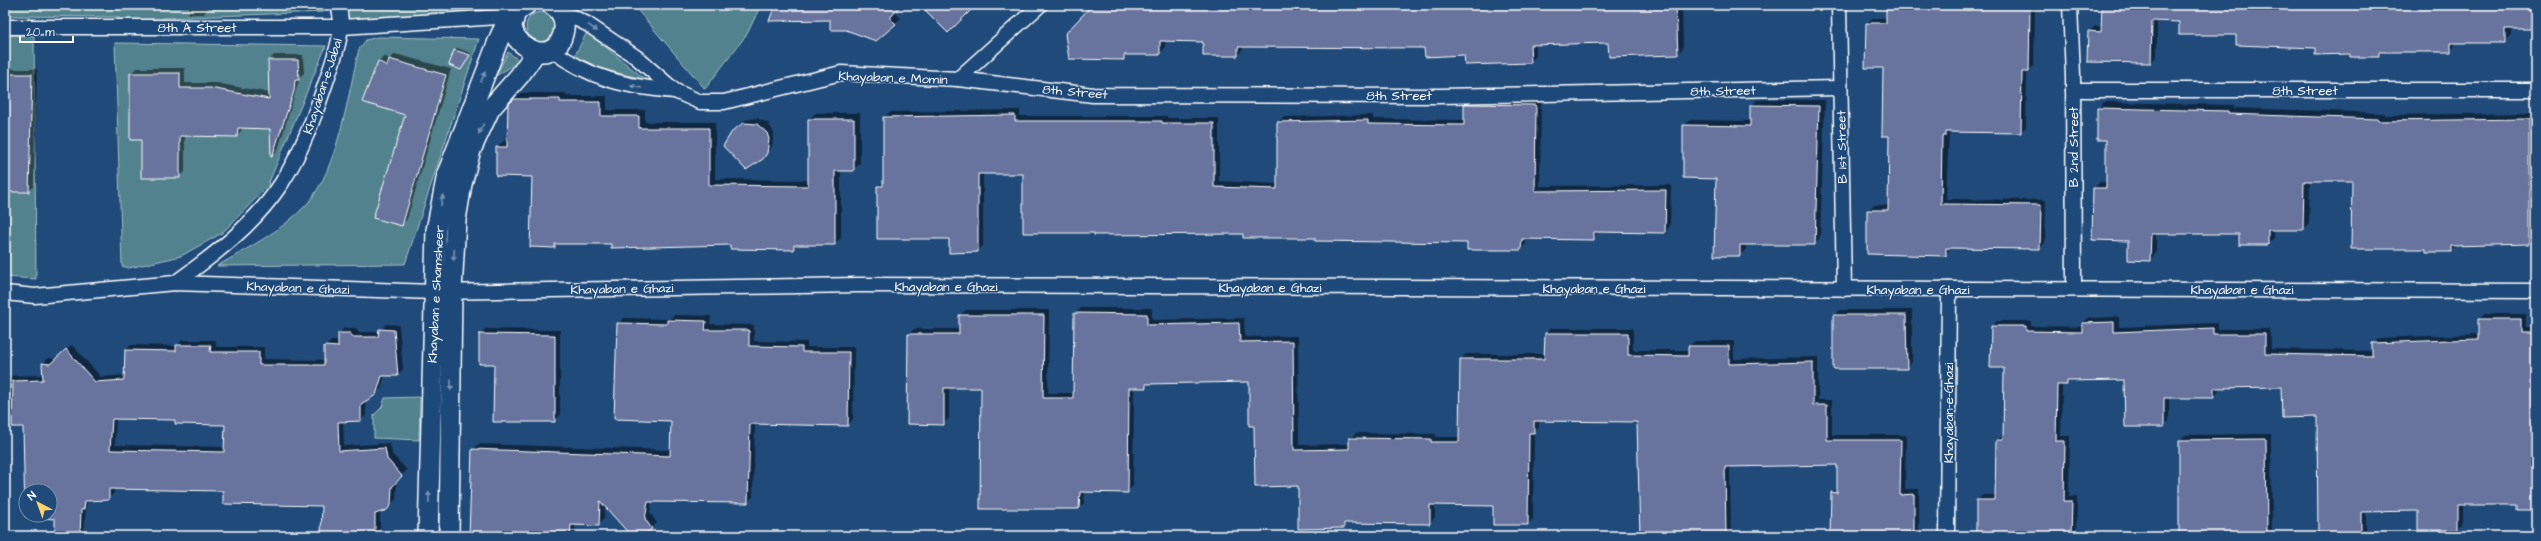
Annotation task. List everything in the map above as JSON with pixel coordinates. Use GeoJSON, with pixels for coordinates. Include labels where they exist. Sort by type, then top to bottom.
{"type":"FeatureCollection","features":[{"type":"Feature","properties":{"kind":"main road","name":"Khayaban e Shamsheer"},"geometry":{"type":"LineString","coordinates":[[449,536],[452,290],[456,220],[471,150],[490,109],[543,51],[559,42],[563,34],[563,18],[555,7]]}},
{"type":"Feature","properties":{"kind":"main road","name":"Khayaban e Shamsheer"},"geometry":{"type":"LineString","coordinates":[[428,536],[433,292],[436,230],[447,174],[500,36],[505,26],[516,12]]}},
{"type":"Feature","properties":{"kind":"main road"},"geometry":{"type":"LineString","coordinates":[[516,12],[513,31],[518,41],[526,49],[543,51]]}},
{"type":"Feature","properties":{"kind":"street","name":"Khayaban-e-Jabal"},"geometry":{"type":"LineString","coordinates":[[175,284],[216,254],[256,216],[281,184],[315,115],[342,27],[338,5]]}},
{"type":"Feature","properties":{"kind":"street","name":"Khayaban e Momin"},"geometry":{"type":"LineString","coordinates":[[555,7],[587,24],[636,57],[675,91],[700,102],[724,102],[841,73],[958,79],[1040,5]]}},
{"type":"Feature","properties":{"kind":"street","name":"B 1st Street"},"geometry":{"type":"LineString","coordinates":[[1839,5],[1844,289]]}},
{"type":"Feature","properties":{"kind":"street","name":"B 2nd Street"},"geometry":{"type":"LineString","coordinates":[[2070,5],[2073,90],[2074,288]]}},
{"type":"Feature","properties":{"kind":"street","name":"8th A Street"},"geometry":{"type":"LineString","coordinates":[[5,27],[342,27],[516,12]]}},
{"type":"Feature","properties":{"kind":"street","name":"Khayaban e Momin"},"geometry":{"type":"LineString","coordinates":[[543,51],[572,66],[634,87],[675,91]]}},
{"type":"Feature","properties":{"kind":"street","name":"8th Street"},"geometry":{"type":"LineString","coordinates":[[958,79],[1093,95],[1440,96],[1840,88]]}},
{"type":"Feature","properties":{"kind":"street","name":"8th Street"},"geometry":{"type":"LineString","coordinates":[[2073,90],[2536,90]]}},
{"type":"Feature","properties":{"kind":"street","name":"Khayaban e Ghazi"},"geometry":{"type":"LineString","coordinates":[[5,293],[35,296],[175,284],[433,292],[452,290],[858,285],[1844,289],[2074,288],[2536,291]]}},
{"type":"Feature","properties":{"kind":"street","name":"Khayaban-e-Ghazi"},"geometry":{"type":"LineString","coordinates":[[1947,536],[1949,289]]}},
{"type":"Feature","properties":{"kind":"green space"},"geometry":{"type":"Polygon","coordinates":[[[5,5],[323,5],[324,12],[163,18],[162,24],[118,23],[118,17],[8,16],[8,25],[5,25],[5,5]]]}},
{"type":"Feature","properties":{"kind":"green space"},"geometry":{"type":"Polygon","coordinates":[[[346,5],[481,5],[482,14],[349,19],[346,5]]]}},
{"type":"Feature","properties":{"kind":"green space"},"geometry":{"type":"Polygon","coordinates":[[[633,5],[761,5],[747,34],[705,89],[633,5]]]}},
{"type":"Feature","properties":{"kind":"green space"},"geometry":{"type":"Polygon","coordinates":[[[541,12],[552,16],[556,27],[552,38],[541,42],[530,38],[526,27],[530,16],[541,12]]]}},
{"type":"Feature","properties":{"kind":"green space"},"geometry":{"type":"Polygon","coordinates":[[[587,32],[646,80],[572,61],[587,32]]]}},
{"type":"Feature","properties":{"kind":"green space"},"geometry":{"type":"Polygon","coordinates":[[[5,35],[34,35],[36,279],[5,277],[5,35]]]}},
{"type":"Feature","properties":{"kind":"green space"},"geometry":{"type":"Polygon","coordinates":[[[378,37],[479,39],[405,264],[217,266],[253,246],[287,223],[307,204],[318,189],[334,152],[346,109],[359,49],[366,40],[378,37]]]}},
{"type":"Feature","properties":{"kind":"green space"},"geometry":{"type":"Polygon","coordinates":[[[115,43],[326,46],[267,187],[222,233],[181,256],[129,268],[122,266],[115,43]]]}},
{"type":"Feature","properties":{"kind":"green space"},"geometry":{"type":"Polygon","coordinates":[[[508,52],[520,61],[496,76],[508,52]]]}},
{"type":"Feature","properties":{"kind":"green space"},"geometry":{"type":"Polygon","coordinates":[[[420,397],[419,440],[374,438],[374,415],[382,407],[385,398],[420,397]]]}},
{"type":"Feature","properties":{"kind":"building"},"geometry":{"type":"Polygon","coordinates":[[[775,5],[901,5],[890,18],[896,24],[876,41],[846,30],[830,30],[830,20],[769,21],[775,5]]]}},
{"type":"Feature","properties":{"kind":"building"},"geometry":{"type":"Polygon","coordinates":[[[920,5],[976,5],[948,33],[920,5]]]}},
{"type":"Feature","properties":{"kind":"building"},"geometry":{"type":"Polygon","coordinates":[[[1092,5],[1676,5],[1678,55],[1609,57],[1608,43],[1530,45],[1531,63],[1465,65],[1464,55],[1425,57],[1424,48],[1238,47],[1238,56],[1203,56],[1203,42],[1160,41],[1160,55],[1124,55],[1124,60],[1069,59],[1065,34],[1092,5]]]}},
{"type":"Feature","properties":{"kind":"building"},"geometry":{"type":"Polygon","coordinates":[[[1886,5],[2030,5],[2029,72],[2022,72],[2021,133],[1946,132],[1946,136],[1942,136],[1941,204],[2041,205],[2040,249],[1946,248],[1946,256],[1867,254],[1867,210],[1888,210],[1889,136],[1882,136],[1883,68],[1865,68],[1866,23],[1886,23],[1886,5]]]}},
{"type":"Feature","properties":{"kind":"building"},"geometry":{"type":"Polygon","coordinates":[[[2102,5],[2531,5],[2531,29],[2505,29],[2505,43],[2451,43],[2451,52],[2379,52],[2379,57],[2350,57],[2350,54],[2315,55],[2315,48],[2236,45],[2236,35],[2179,35],[2179,22],[2152,21],[2151,63],[2087,62],[2088,31],[2101,32],[2102,5]]]}},
{"type":"Feature","properties":{"kind":"building"},"geometry":{"type":"Polygon","coordinates":[[[454,50],[470,55],[461,70],[449,65],[454,50]]]}},
{"type":"Feature","properties":{"kind":"building"},"geometry":{"type":"Polygon","coordinates":[[[389,59],[446,75],[402,226],[373,218],[405,115],[362,102],[378,61],[387,66],[389,59]]]}},
{"type":"Feature","properties":{"kind":"building"},"geometry":{"type":"Polygon","coordinates":[[[268,60],[298,60],[299,80],[295,80],[294,91],[272,157],[270,129],[238,128],[237,137],[180,136],[180,178],[141,178],[141,140],[130,140],[130,73],[180,73],[180,88],[210,88],[269,99],[268,60]]]}},
{"type":"Feature","properties":{"kind":"building"},"geometry":{"type":"Polygon","coordinates":[[[5,74],[32,74],[29,192],[5,192],[5,74]]]}},
{"type":"Feature","properties":{"kind":"building"},"geometry":{"type":"Polygon","coordinates":[[[514,99],[560,99],[560,102],[601,102],[601,116],[639,116],[639,128],[709,128],[709,185],[808,186],[808,119],[854,119],[854,171],[835,171],[835,245],[794,245],[794,250],[730,249],[730,245],[611,248],[611,244],[555,244],[555,248],[530,247],[532,177],[496,176],[496,147],[507,147],[508,105],[514,99]]]}},
{"type":"Feature","properties":{"kind":"building"},"geometry":{"type":"Polygon","coordinates":[[[1464,104],[1536,105],[1535,191],[1666,190],[1665,233],[1594,232],[1594,240],[1522,239],[1521,250],[1467,250],[1467,243],[1315,241],[1315,238],[1243,238],[1243,234],[1094,235],[1094,233],[1023,233],[1023,174],[978,174],[978,252],[949,253],[949,239],[877,239],[877,186],[883,186],[883,117],[1015,115],[1015,121],[1162,121],[1162,123],[1214,123],[1214,187],[1277,189],[1277,122],[1368,120],[1368,124],[1464,125],[1464,104]]]}},
{"type":"Feature","properties":{"kind":"building"},"geometry":{"type":"Polygon","coordinates":[[[1750,105],[1819,106],[1815,245],[1740,245],[1740,256],[1714,256],[1716,179],[1683,178],[1683,125],[1750,126],[1750,105]]]}},
{"type":"Feature","properties":{"kind":"building"},"geometry":{"type":"Polygon","coordinates":[[[2097,108],[2228,111],[2228,114],[2378,119],[2378,121],[2529,119],[2529,244],[2451,246],[2451,252],[2426,252],[2426,249],[2351,249],[2352,181],[2304,181],[2303,230],[2268,230],[2268,245],[2239,245],[2239,234],[2151,234],[2150,261],[2128,260],[2128,241],[2092,240],[2093,188],[2106,188],[2106,140],[2097,140],[2097,108]]]}},
{"type":"Feature","properties":{"kind":"building"},"geometry":{"type":"Polygon","coordinates":[[[744,123],[757,124],[767,133],[769,139],[767,153],[763,159],[746,170],[723,146],[733,130],[744,123]]]}},
{"type":"Feature","properties":{"kind":"building"},"geometry":{"type":"Polygon","coordinates":[[[1074,313],[1147,314],[1147,325],[1239,323],[1240,342],[1293,341],[1294,450],[1349,449],[1349,438],[1431,439],[1431,442],[1459,442],[1460,359],[1544,359],[1545,333],[1628,333],[1628,355],[1688,356],[1688,346],[1729,346],[1729,364],[1813,362],[1813,405],[1827,405],[1827,440],[1901,440],[1900,495],[1914,494],[1914,536],[1830,536],[1831,492],[1837,493],[1837,465],[1725,467],[1726,536],[1640,536],[1637,422],[1534,421],[1534,433],[1529,433],[1528,525],[1493,525],[1493,506],[1430,505],[1430,524],[1344,523],[1344,528],[1298,529],[1298,486],[1255,487],[1254,426],[1249,426],[1249,382],[1146,384],[1146,388],[1129,388],[1128,493],[1080,492],[1079,509],[980,509],[981,388],[944,388],[944,425],[907,424],[908,334],[959,334],[959,315],[1044,315],[1043,398],[1073,398],[1074,313]]]}},
{"type":"Feature","properties":{"kind":"building"},"geometry":{"type":"Polygon","coordinates":[[[1833,315],[1906,315],[1907,369],[1833,369],[1833,315]]]}},
{"type":"Feature","properties":{"kind":"building"},"geometry":{"type":"Polygon","coordinates":[[[2478,319],[2521,319],[2521,332],[2536,332],[2536,510],[2517,510],[2517,505],[2458,505],[2458,530],[2418,530],[2418,511],[2361,512],[2361,536],[2318,536],[2317,417],[2282,418],[2281,387],[2214,388],[2214,398],[2164,398],[2164,427],[2125,427],[2124,380],[2067,381],[2067,385],[2057,385],[2056,441],[2065,441],[2064,501],[2072,501],[2071,536],[1976,536],[1976,500],[1995,500],[1996,440],[2003,440],[2004,368],[1990,368],[1991,326],[2026,326],[2026,331],[2082,332],[2082,323],[2114,322],[2114,332],[2213,328],[2213,334],[2265,334],[2265,354],[2372,356],[2372,343],[2478,339],[2478,319]]]}},
{"type":"Feature","properties":{"kind":"building"},"geometry":{"type":"Polygon","coordinates":[[[667,320],[706,321],[705,330],[749,330],[749,346],[802,347],[802,352],[849,352],[848,426],[750,424],[748,503],[648,502],[645,519],[652,529],[642,536],[631,536],[600,501],[599,526],[571,525],[570,536],[469,536],[472,449],[670,456],[671,421],[614,419],[617,323],[667,324],[667,320]]]}},
{"type":"Feature","properties":{"kind":"building"},"geometry":{"type":"Polygon","coordinates":[[[379,329],[394,330],[398,376],[382,376],[376,395],[361,404],[361,421],[338,422],[339,451],[385,448],[387,459],[402,476],[392,487],[391,505],[387,510],[375,514],[375,536],[321,536],[322,506],[223,504],[223,491],[109,489],[109,500],[85,501],[84,509],[81,510],[80,536],[55,536],[55,523],[58,523],[58,483],[24,483],[23,427],[12,427],[13,381],[43,380],[42,363],[50,364],[66,349],[95,382],[124,380],[125,350],[176,351],[176,345],[211,345],[210,352],[259,352],[259,365],[324,365],[324,346],[338,347],[338,333],[350,333],[353,337],[378,337],[379,329]],[[112,419],[110,450],[224,452],[225,425],[175,424],[175,420],[112,419]]]}},
{"type":"Feature","properties":{"kind":"building"},"geometry":{"type":"Polygon","coordinates":[[[479,334],[555,335],[555,422],[493,422],[494,364],[479,364],[479,334]]]}},
{"type":"Feature","properties":{"kind":"building"},"geometry":{"type":"Polygon","coordinates":[[[2266,439],[2267,536],[2179,536],[2179,440],[2266,439]]]}}]}
